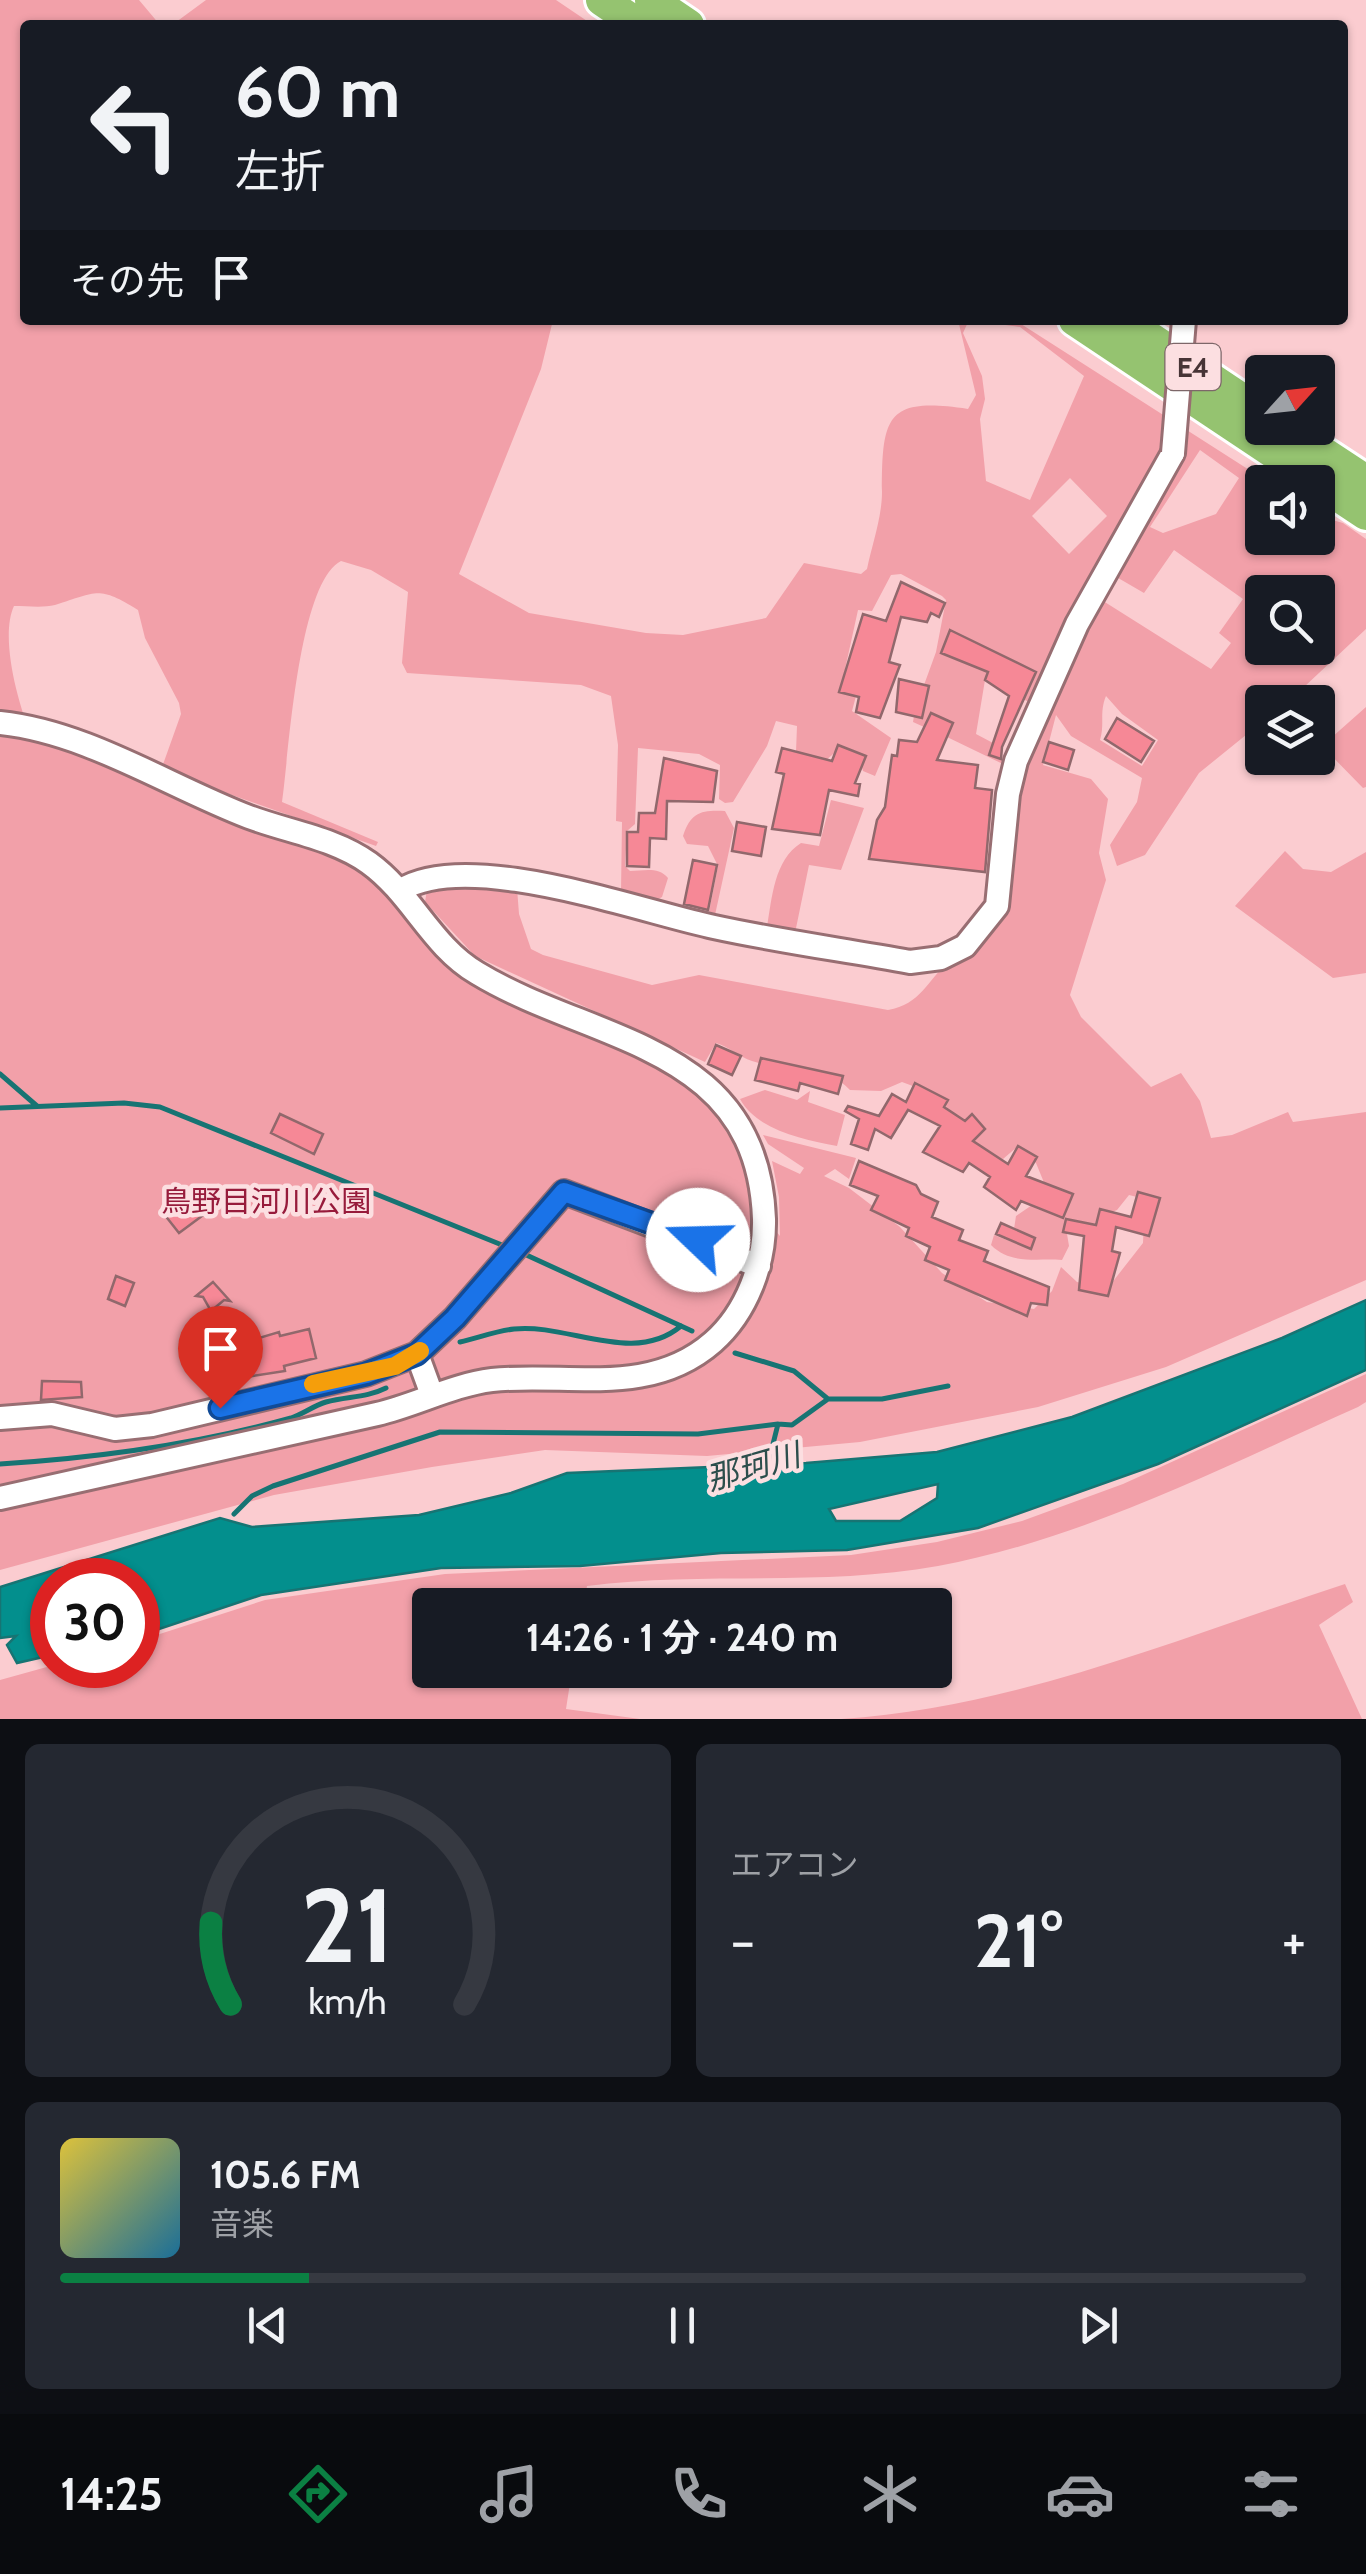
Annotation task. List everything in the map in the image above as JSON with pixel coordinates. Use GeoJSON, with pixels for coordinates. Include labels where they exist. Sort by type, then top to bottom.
{"type":"FeatureCollection","features":[{"type":"Feature","properties":{"kind":"highway"},"geometry":{"type":"LineString","coordinates":[[602,0],[632,20]]}},
{"type":"Feature","properties":{"kind":"highway"},"geometry":{"type":"LineString","coordinates":[[651,0],[681,20]]}},
{"type":"Feature","properties":{"kind":"highway","name":"E4"},"geometry":{"type":"LineString","coordinates":[[1082,325],[1366,514]]}},
{"type":"Feature","properties":{"kind":"highway","name":"E4"},"geometry":{"type":"LineString","coordinates":[[1130,325],[1245,402]]}},
{"type":"Feature","properties":{"kind":"highway"},"geometry":{"type":"LineString","coordinates":[[1311,445],[1366,481]]}},
{"type":"Feature","properties":{"kind":"street"},"geometry":{"type":"LineString","coordinates":[[401,890],[427,878],[546,883],[715,928],[910,962],[941,958],[965,946],[997,906],[1011,776],[1031,726],[1077,624],[1173,453],[1184,325]]}},
{"type":"Feature","properties":{"kind":"street"},"geometry":{"type":"LineString","coordinates":[[0,723],[47,733],[250,817],[341,847],[401,890],[439,942],[480,976],[642,1044],[723,1103],[742,1128],[763,1195],[760,1266],[746,1298],[713,1342],[654,1374],[627,1380],[494,1380],[385,1412],[0,1498]]}},
{"type":"Feature","properties":{"kind":"street"},"geometry":{"type":"LineString","coordinates":[[0,1418],[52,1414],[115,1429],[152,1425],[366,1374],[417,1354],[455,1318],[564,1192],[668,1228],[760,1266]]}},
{"type":"Feature","properties":{"kind":"street"},"geometry":{"type":"LineString","coordinates":[[417,1354],[432,1396]]}},
{"type":"Feature","properties":{"kind":"green space","name":"鳥野目河川公園"},"geometry":{"type":"Polygon","coordinates":[[[0,0],[139,0],[156,20],[20,20],[20,325],[552,325],[541,369],[459,574],[529,613],[646,633],[683,635],[766,618],[804,563],[861,574],[867,569],[879,521],[884,445],[895,417],[920,406],[968,409],[976,395],[959,325],[967,325],[963,333],[982,376],[985,399],[980,419],[986,481],[1030,500],[1084,376],[1020,327],[1006,325],[1023,325],[1245,467],[1245,555],[1335,555],[1335,521],[1366,539],[1366,629],[1335,658],[1335,575],[1245,575],[1245,665],[1328,665],[1306,685],[1245,685],[1245,736],[1199,773],[1145,855],[1117,866],[1110,845],[1137,802],[1142,778],[1071,736],[1056,715],[1043,765],[1091,779],[1108,799],[1099,853],[1106,880],[1070,995],[1081,1017],[1151,1087],[1181,1073],[1200,1101],[1211,1138],[1232,1135],[1288,1112],[1293,1122],[1366,1112],[1366,1280],[1166,1367],[1038,1407],[860,1442],[707,1456],[545,1450],[274,1495],[44,1558],[30,1558],[30,1562],[0,1570],[0,0]],[[1200,450],[1150,527],[1163,533],[1216,514],[1239,478],[1200,450]],[[1070,478],[1032,516],[1069,554],[1107,516],[1070,478]],[[1174,550],[1144,593],[1113,575],[1100,599],[1211,669],[1231,643],[1219,633],[1243,599],[1174,550]],[[341,561],[326,576],[305,634],[282,802],[378,842],[376,846],[161,770],[181,714],[179,703],[145,638],[138,610],[105,594],[89,594],[50,606],[14,606],[10,651],[20,705],[31,735],[334,853],[383,881],[433,949],[649,1061],[693,1091],[723,1120],[742,1155],[751,1201],[780,1236],[779,1197],[772,1161],[800,1174],[804,1168],[768,1144],[763,1135],[856,1158],[849,1179],[835,1169],[824,1176],[849,1188],[900,1227],[942,1273],[987,1302],[1034,1309],[1052,1291],[1061,1267],[1077,1282],[1107,1289],[1143,1243],[1145,1199],[1129,1195],[1117,1210],[1100,1217],[1084,1238],[1081,1232],[1066,1228],[1069,1246],[1062,1260],[1007,1256],[991,1245],[994,1235],[1012,1242],[1016,1216],[1035,1203],[1045,1185],[1036,1163],[1017,1147],[1003,1159],[973,1145],[945,1105],[902,1082],[881,1091],[850,1090],[829,1075],[752,1061],[716,1043],[705,1062],[475,956],[425,902],[427,890],[517,888],[519,914],[531,949],[652,985],[699,975],[888,1010],[908,1003],[949,961],[994,927],[1016,782],[1041,708],[1023,699],[996,656],[985,680],[976,734],[993,743],[989,755],[1010,762],[1007,766],[947,737],[952,723],[931,713],[924,727],[913,722],[914,716],[922,717],[929,686],[924,685],[936,652],[946,600],[942,596],[901,574],[891,575],[872,611],[858,610],[840,692],[856,696],[852,711],[891,738],[875,776],[863,771],[858,753],[840,748],[824,762],[796,752],[797,726],[776,721],[767,746],[733,802],[725,803],[719,799],[720,765],[699,754],[638,748],[635,824],[627,831],[625,866],[630,871],[655,871],[668,878],[662,897],[655,901],[621,892],[622,822],[616,821],[618,745],[611,696],[581,685],[407,673],[402,663],[408,592],[371,570],[341,561]],[[1106,696],[1100,740],[1142,766],[1158,740],[1122,714],[1106,696]]]}},
{"type":"Feature","properties":{"kind":"green space"},"geometry":{"type":"Polygon","coordinates":[[[206,0],[556,0],[586,20],[179,20],[206,0]]]}},
{"type":"Feature","properties":{"kind":"green space"},"geometry":{"type":"Polygon","coordinates":[[[1366,707],[1366,787],[1335,759],[1335,734],[1366,707]]]}},
{"type":"Feature","properties":{"kind":"green space"},"geometry":{"type":"Polygon","coordinates":[[[831,800],[864,808],[841,870],[809,865],[795,933],[767,927],[773,892],[785,859],[801,843],[819,846],[831,800]]]}},
{"type":"Feature","properties":{"kind":"green space"},"geometry":{"type":"Polygon","coordinates":[[[725,811],[734,828],[715,915],[756,926],[708,917],[718,866],[708,846],[687,844],[683,836],[698,814],[725,811]]]}},
{"type":"Feature","properties":{"kind":"green space"},"geometry":{"type":"Polygon","coordinates":[[[1285,851],[1303,869],[1331,872],[1366,852],[1366,973],[1333,978],[1235,906],[1285,851]]]}},
{"type":"Feature","properties":{"kind":"green space"},"geometry":{"type":"Polygon","coordinates":[[[765,1090],[797,1100],[810,1091],[808,1102],[845,1115],[837,1146],[782,1132],[758,1119],[740,1099],[765,1090]]]}},
{"type":"Feature","properties":{"kind":"green space"},"geometry":{"type":"Polygon","coordinates":[[[1366,1374],[1366,1402],[1358,1407],[1152,1499],[992,1554],[938,1566],[851,1576],[674,1580],[587,1588],[412,1588],[412,1688],[569,1688],[566,1709],[640,1719],[0,1719],[0,1680],[30,1672],[30,1688],[160,1688],[160,1634],[265,1600],[445,1574],[851,1555],[937,1542],[1022,1521],[1123,1484],[1366,1374]]]}},
{"type":"Feature","properties":{"kind":"green space"},"geometry":{"type":"Polygon","coordinates":[[[1345,1584],[1353,1602],[1319,1625],[1362,1719],[841,1719],[907,1712],[1034,1685],[1345,1584]]]}},
{"type":"Feature","properties":{"kind":"water","name":"那珂川"},"geometry":{"type":"Polygon","coordinates":[[[1366,1300],[1366,1370],[1158,1464],[978,1528],[847,1550],[721,1553],[580,1566],[441,1568],[261,1595],[160,1629],[160,1558],[92,1558],[220,1518],[252,1527],[419,1515],[511,1493],[567,1473],[806,1463],[937,1452],[1072,1417],[1282,1338],[1366,1300]],[[938,1484],[829,1509],[836,1521],[900,1521],[937,1498],[938,1484]]]}},
{"type":"Feature","properties":{"kind":"water"},"geometry":{"type":"Polygon","coordinates":[[[30,1578],[30,1660],[17,1663],[7,1645],[16,1636],[0,1638],[0,1587],[30,1578]]]}},
{"type":"Feature","properties":{"kind":"building"},"geometry":{"type":"Polygon","coordinates":[[[901,582],[945,603],[939,617],[931,613],[927,622],[901,617],[889,662],[900,665],[880,718],[856,712],[859,697],[839,692],[863,614],[886,621],[901,582]]]}},
{"type":"Feature","properties":{"kind":"building"},"geometry":{"type":"Polygon","coordinates":[[[950,630],[1036,672],[1002,747],[1001,759],[989,755],[1009,696],[985,680],[988,672],[941,653],[950,630]]]}},
{"type":"Feature","properties":{"kind":"building"},"geometry":{"type":"Polygon","coordinates":[[[899,679],[929,686],[922,718],[896,712],[899,679]]]}},
{"type":"Feature","properties":{"kind":"building"},"geometry":{"type":"Polygon","coordinates":[[[931,713],[953,723],[937,760],[978,765],[975,788],[992,790],[985,872],[869,859],[877,820],[885,807],[892,755],[897,756],[899,740],[917,742],[931,713]]]}},
{"type":"Feature","properties":{"kind":"building"},"geometry":{"type":"Polygon","coordinates":[[[1117,718],[1154,741],[1141,762],[1105,739],[1117,718]]]}},
{"type":"Feature","properties":{"kind":"building"},"geometry":{"type":"Polygon","coordinates":[[[1049,742],[1074,750],[1068,770],[1043,762],[1049,742]]]}},
{"type":"Feature","properties":{"kind":"building"},"geometry":{"type":"Polygon","coordinates":[[[838,745],[866,756],[855,783],[860,784],[858,796],[829,790],[820,835],[772,829],[784,774],[776,772],[782,748],[832,761],[838,745]]]}},
{"type":"Feature","properties":{"kind":"building"},"geometry":{"type":"Polygon","coordinates":[[[664,758],[717,771],[713,802],[667,801],[666,839],[650,838],[649,867],[627,866],[627,832],[638,832],[639,813],[655,813],[664,758]]]}},
{"type":"Feature","properties":{"kind":"building"},"geometry":{"type":"Polygon","coordinates":[[[737,822],[766,827],[761,856],[732,851],[737,822]]]}},
{"type":"Feature","properties":{"kind":"building"},"geometry":{"type":"Polygon","coordinates":[[[693,860],[717,865],[708,910],[684,904],[693,860]]]}},
{"type":"Feature","properties":{"kind":"building"},"geometry":{"type":"Polygon","coordinates":[[[716,1045],[741,1056],[732,1075],[708,1064],[716,1045]]]}},
{"type":"Feature","properties":{"kind":"building"},"geometry":{"type":"Polygon","coordinates":[[[761,1058],[843,1076],[838,1094],[800,1083],[798,1091],[755,1080],[761,1058]]]}},
{"type":"Feature","properties":{"kind":"building"},"geometry":{"type":"Polygon","coordinates":[[[915,1083],[948,1100],[944,1107],[965,1121],[972,1114],[985,1129],[973,1141],[1008,1164],[1018,1146],[1037,1157],[1026,1176],[1073,1194],[1063,1218],[1021,1201],[1016,1210],[984,1187],[990,1177],[969,1163],[963,1172],[923,1152],[940,1126],[908,1110],[891,1138],[875,1129],[868,1150],[851,1144],[859,1119],[845,1111],[848,1106],[879,1116],[892,1094],[906,1102],[915,1083]]]}},
{"type":"Feature","properties":{"kind":"building"},"geometry":{"type":"Polygon","coordinates":[[[280,1114],[323,1134],[314,1154],[271,1133],[280,1114]]]}},
{"type":"Feature","properties":{"kind":"building"},"geometry":{"type":"Polygon","coordinates":[[[859,1161],[916,1185],[921,1194],[938,1202],[932,1217],[963,1230],[959,1240],[988,1251],[984,1261],[1049,1287],[1047,1305],[1031,1303],[1027,1316],[945,1280],[949,1270],[925,1260],[930,1247],[906,1236],[909,1228],[871,1210],[878,1196],[850,1185],[859,1161]]]}},
{"type":"Feature","properties":{"kind":"building"},"geometry":{"type":"Polygon","coordinates":[[[1138,1192],[1160,1198],[1149,1236],[1116,1227],[1112,1251],[1120,1253],[1108,1296],[1079,1290],[1084,1236],[1063,1232],[1066,1219],[1096,1225],[1100,1209],[1131,1217],[1138,1192]]]}},
{"type":"Feature","properties":{"kind":"building"},"geometry":{"type":"Polygon","coordinates":[[[191,1194],[206,1213],[179,1233],[164,1214],[191,1194]]]}},
{"type":"Feature","properties":{"kind":"building"},"geometry":{"type":"Polygon","coordinates":[[[1001,1223],[1035,1238],[1031,1249],[996,1234],[1001,1223]]]}},
{"type":"Feature","properties":{"kind":"building"},"geometry":{"type":"Polygon","coordinates":[[[116,1276],[134,1283],[125,1306],[108,1299],[116,1276]]]}},
{"type":"Feature","properties":{"kind":"building"},"geometry":{"type":"Polygon","coordinates":[[[213,1282],[230,1301],[224,1300],[211,1311],[203,1297],[196,1296],[213,1282]]]}},
{"type":"Feature","properties":{"kind":"building"},"geometry":{"type":"Polygon","coordinates":[[[309,1329],[316,1358],[284,1366],[285,1371],[233,1379],[226,1348],[279,1332],[280,1336],[309,1329]]]}},
{"type":"Feature","properties":{"kind":"building"},"geometry":{"type":"Polygon","coordinates":[[[42,1381],[81,1382],[82,1397],[41,1400],[42,1381]]]}},
{"type":"Feature","properties":{"kind":"waterway"},"geometry":{"type":"LineString","coordinates":[[0,1074],[37,1106]]}},
{"type":"Feature","properties":{"kind":"waterway"},"geometry":{"type":"LineString","coordinates":[[0,1108],[124,1103],[160,1107],[507,1247]]}},
{"type":"Feature","properties":{"kind":"waterway"},"geometry":{"type":"LineString","coordinates":[[522,1253],[692,1331]]}},
{"type":"Feature","properties":{"kind":"waterway"},"geometry":{"type":"LineString","coordinates":[[460,1342],[507,1330],[535,1329],[621,1343],[642,1342],[681,1326]]}},
{"type":"Feature","properties":{"kind":"waterway"},"geometry":{"type":"LineString","coordinates":[[735,1353],[794,1371],[828,1399]]}},
{"type":"Feature","properties":{"kind":"waterway","name":"那珂川"},"geometry":{"type":"LineString","coordinates":[[768,1464],[778,1424],[792,1425],[828,1399],[882,1399],[948,1386]]}},
{"type":"Feature","properties":{"kind":"waterway"},"geometry":{"type":"LineString","coordinates":[[0,1464],[110,1454],[220,1435],[386,1388]]}},
{"type":"Feature","properties":{"kind":"waterway","name":"那珂川"},"geometry":{"type":"LineString","coordinates":[[234,1514],[252,1496],[273,1486],[440,1432],[698,1434],[778,1424]]}},
{"type":"Feature","properties":{"kind":"slow traffic"},"geometry":{"type":"LineString","coordinates":[[313,1384],[395,1366],[420,1351]]}},
{"type":"Feature","properties":{"kind":"route"},"geometry":{"type":"LineString","coordinates":[[220,1408],[366,1374],[395,1366],[417,1354],[455,1318],[564,1192],[698,1240]]}}]}
